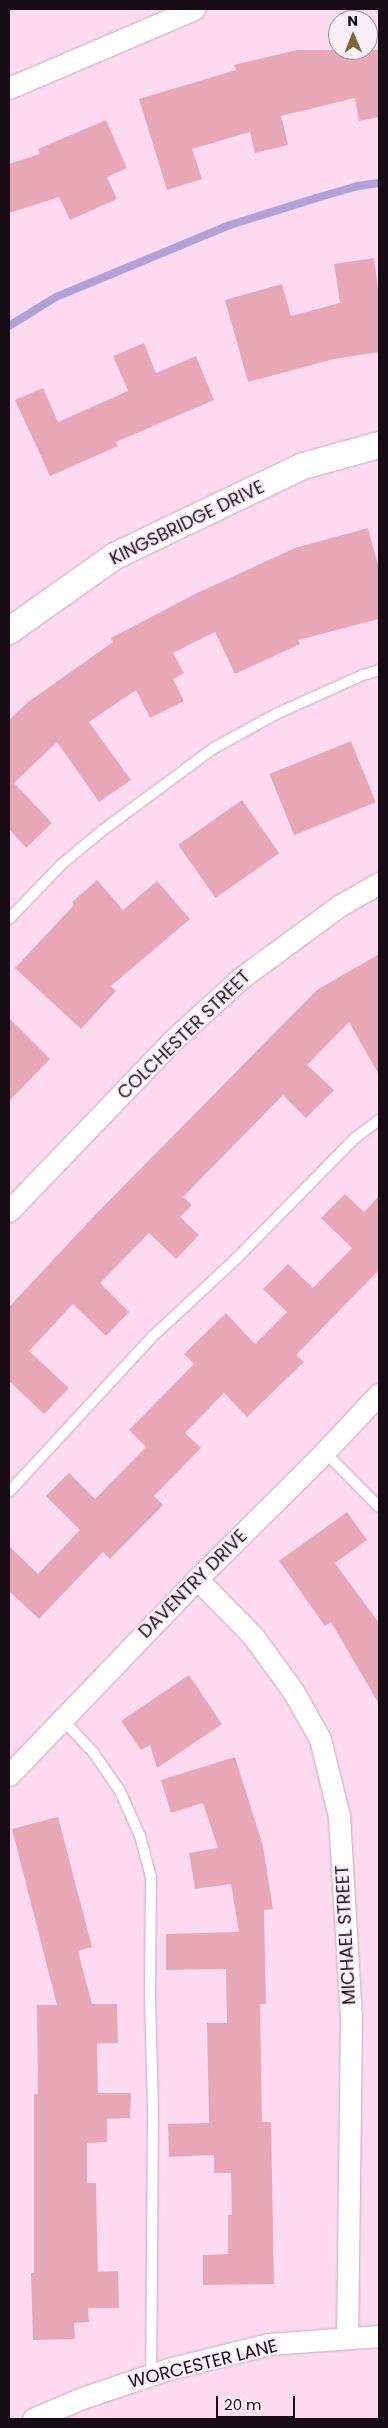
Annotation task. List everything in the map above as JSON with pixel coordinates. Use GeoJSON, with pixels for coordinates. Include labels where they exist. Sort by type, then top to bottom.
{"type":"FeatureCollection","features":[{"type":"Feature","properties":{"kind":"street"},"geometry":{"type":"LineString","coordinates":[[9,86],[193,9]]}},
{"type":"Feature","properties":{"kind":"street","name":"KINGSBRIDGE DRIVE"},"geometry":{"type":"LineString","coordinates":[[9,631],[115,556],[303,466],[379,445]]}},
{"type":"Feature","properties":{"kind":"street","name":"COLCHESTER STREET"},"geometry":{"type":"LineString","coordinates":[[9,1211],[174,1039],[241,978],[339,906],[379,883]]}},
{"type":"Feature","properties":{"kind":"street","name":"DAVENTRY DRIVE"},"geometry":{"type":"LineString","coordinates":[[9,1775],[197,1579],[325,1452],[379,1394]]}},
{"type":"Feature","properties":{"kind":"street","name":"MICHAEL STREET"},"geometry":{"type":"LineString","coordinates":[[197,1579],[253,1636],[293,1691],[320,1739],[339,1816],[351,2018],[347,2337]]}},
{"type":"Feature","properties":{"kind":"street","name":"WORCESTER LANE"},"geometry":{"type":"LineString","coordinates":[[33,2419],[82,2398],[150,2375],[270,2344],[379,2336]]}},
{"type":"Feature","properties":{"kind":"lane"},"geometry":{"type":"LineString","coordinates":[[9,919],[62,864],[96,836],[214,748],[278,713],[363,675],[379,670]]}},
{"type":"Feature","properties":{"kind":"lane"},"geometry":{"type":"LineString","coordinates":[[9,1492],[152,1338],[236,1259],[355,1138],[379,1120]]}},
{"type":"Feature","properties":{"kind":"lane"},"geometry":{"type":"LineString","coordinates":[[325,1452],[379,1507]]}},
{"type":"Feature","properties":{"kind":"lane"},"geometry":{"type":"LineString","coordinates":[[62,1719],[93,1752],[120,1791],[140,1836],[151,1877],[150,1995],[153,2121],[150,2375]]}},
{"type":"Feature","properties":{"kind":"building"},"geometry":{"type":"Polygon","coordinates":[[[297,50],[328,50],[328,60],[378,60],[379,50],[379,117],[359,121],[355,98],[281,116],[288,145],[255,153],[250,132],[192,149],[202,179],[167,190],[139,99],[236,70],[234,65],[297,50]]]}},
{"type":"Feature","properties":{"kind":"building"},"geometry":{"type":"Polygon","coordinates":[[[106,120],[127,168],[107,177],[117,199],[70,220],[59,197],[9,213],[9,164],[40,154],[38,149],[106,120]]]}},
{"type":"Feature","properties":{"kind":"building"},"geometry":{"type":"Polygon","coordinates":[[[374,258],[379,298],[379,352],[334,359],[248,382],[225,300],[282,284],[291,316],[340,303],[334,264],[374,258]]]}},
{"type":"Feature","properties":{"kind":"building"},"geometry":{"type":"Polygon","coordinates":[[[144,343],[156,373],[196,356],[214,400],[116,442],[118,446],[50,476],[15,400],[43,388],[58,422],[128,391],[113,356],[144,343]]]}},
{"type":"Feature","properties":{"kind":"building"},"geometry":{"type":"Polygon","coordinates":[[[368,528],[379,569],[379,619],[298,640],[300,644],[235,674],[215,632],[173,653],[184,673],[173,679],[184,701],[150,718],[136,690],[89,722],[131,780],[99,802],[57,742],[14,783],[52,823],[26,848],[9,829],[9,720],[28,702],[113,642],[111,638],[197,593],[295,548],[368,528]]]}},
{"type":"Feature","properties":{"kind":"building"},"geometry":{"type":"Polygon","coordinates":[[[351,741],[376,802],[294,835],[269,774],[351,741]]]}},
{"type":"Feature","properties":{"kind":"building"},"geometry":{"type":"Polygon","coordinates":[[[242,800],[279,853],[215,898],[178,845],[242,800]]]}},
{"type":"Feature","properties":{"kind":"building"},"geometry":{"type":"Polygon","coordinates":[[[97,880],[123,910],[157,881],[190,919],[111,986],[116,991],[81,1029],[15,968],[74,905],[72,902],[97,880]]]}},
{"type":"Feature","properties":{"kind":"building"},"geometry":{"type":"Polygon","coordinates":[[[379,954],[379,1075],[349,1022],[307,1065],[334,1090],[306,1118],[283,1095],[183,1197],[192,1205],[180,1217],[199,1235],[176,1259],[149,1233],[100,1283],[129,1312],[106,1336],[73,1304],[29,1351],[69,1388],[44,1414],[9,1381],[9,1307],[95,1215],[317,990],[379,954]]]}},
{"type":"Feature","properties":{"kind":"building"},"geometry":{"type":"Polygon","coordinates":[[[9,1018],[50,1059],[9,1101],[9,1018]]]}},
{"type":"Feature","properties":{"kind":"building"},"geometry":{"type":"Polygon","coordinates":[[[345,1194],[364,1212],[379,1196],[379,1270],[296,1355],[304,1362],[247,1417],[224,1393],[185,1433],[201,1448],[154,1496],[163,1505],[110,1559],[103,1552],[39,1619],[9,1591],[9,1546],[38,1574],[80,1530],[46,1496],[69,1473],[95,1499],[146,1447],[129,1430],[194,1364],[184,1354],[226,1313],[255,1344],[287,1312],[263,1289],[288,1264],[313,1288],[352,1248],[321,1218],[345,1194]]]}},
{"type":"Feature","properties":{"kind":"building"},"geometry":{"type":"Polygon","coordinates":[[[347,1512],[367,1540],[335,1563],[379,1623],[379,1704],[331,1622],[325,1626],[279,1561],[347,1512]]]}},
{"type":"Feature","properties":{"kind":"building"},"geometry":{"type":"Polygon","coordinates":[[[189,1675],[222,1724],[157,1768],[150,1745],[141,1750],[121,1721],[189,1675]]]}},
{"type":"Feature","properties":{"kind":"building"},"geometry":{"type":"Polygon","coordinates":[[[235,1757],[263,1846],[273,1909],[264,1910],[266,2004],[260,2004],[262,2122],[271,2122],[274,2284],[203,2285],[203,2255],[228,2254],[228,2215],[232,2215],[231,2173],[214,2173],[214,2155],[169,2157],[168,2124],[209,2123],[207,2023],[227,2023],[226,1969],[166,1970],[166,1934],[239,1932],[231,1884],[195,1889],[189,1853],[218,1848],[203,1803],[171,1813],[161,1780],[235,1757]]]}},
{"type":"Feature","properties":{"kind":"building"},"geometry":{"type":"Polygon","coordinates":[[[58,1817],[92,1947],[78,1951],[92,2004],[117,2004],[118,2043],[97,2043],[98,2093],[131,2093],[130,2118],[107,2119],[107,2142],[87,2143],[87,2183],[96,2183],[98,2272],[118,2271],[119,2308],[88,2308],[89,2322],[74,2323],[75,2339],[33,2340],[31,2273],[34,2273],[34,2094],[38,2094],[37,2005],[57,2005],[12,1829],[58,1817]]]}},
{"type":"Feature","properties":{"kind":"waterway"},"geometry":{"type":"LineString","coordinates":[[9,326],[56,297],[230,225],[358,186],[379,183]]}}]}
